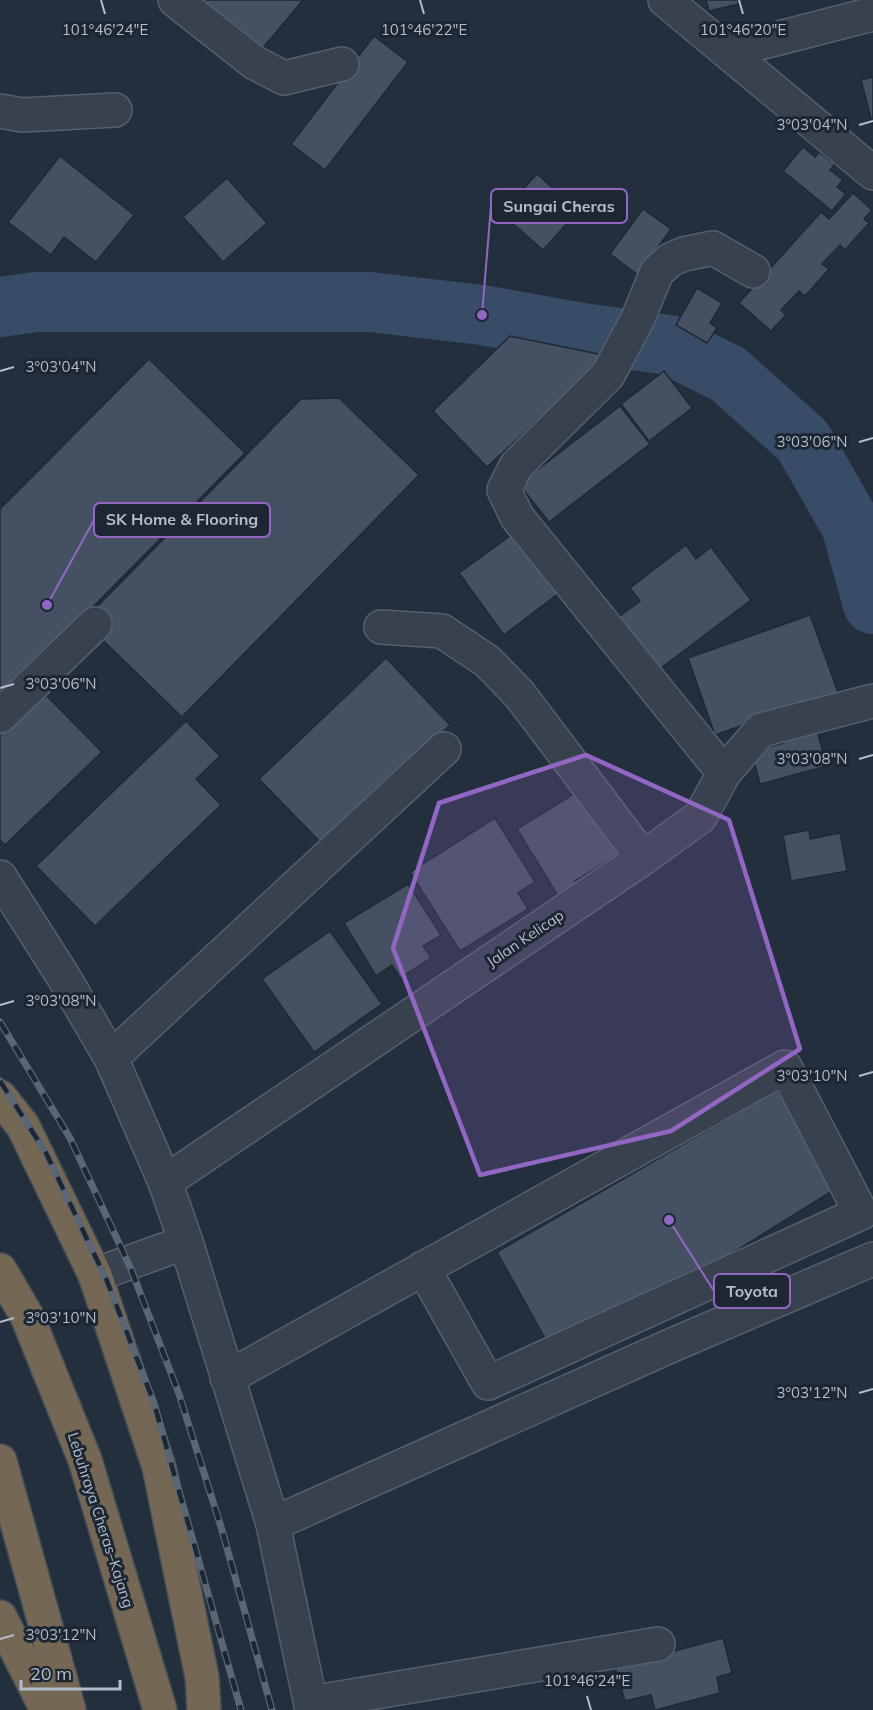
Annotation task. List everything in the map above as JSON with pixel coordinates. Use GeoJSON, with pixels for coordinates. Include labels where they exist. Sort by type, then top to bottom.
{"type":"FeatureCollection","features":[{"type":"Feature","properties":{"kind":"highway"},"geometry":{"type":"LineString","coordinates":[[0,1097],[23,1126],[95,1275],[159,1467],[202,1677],[204,1710]]}},
{"type":"Feature","properties":{"kind":"highway","name":"Lebuhraya Cheras–Kajang"},"geometry":{"type":"LineString","coordinates":[[0,1270],[27,1316],[85,1460],[160,1710]]}},
{"type":"Feature","properties":{"kind":"highway"},"geometry":{"type":"LineString","coordinates":[[0,1461],[69,1710]]}},
{"type":"Feature","properties":{"kind":"highway"},"geometry":{"type":"LineString","coordinates":[[0,1617],[47,1710]]}},
{"type":"Feature","properties":{"kind":"street"},"geometry":{"type":"LineString","coordinates":[[175,0],[255,63],[284,78],[342,64]]}},
{"type":"Feature","properties":{"kind":"street"},"geometry":{"type":"LineString","coordinates":[[665,0],[873,173]]}},
{"type":"Feature","properties":{"kind":"street"},"geometry":{"type":"LineString","coordinates":[[728,51],[873,14]]}},
{"type":"Feature","properties":{"kind":"street"},"geometry":{"type":"LineString","coordinates":[[0,111],[22,115],[114,110]]}},
{"type":"Feature","properties":{"kind":"street"},"geometry":{"type":"LineString","coordinates":[[724,773],[517,517],[504,490],[516,466],[608,375],[638,318],[657,272],[670,260],[684,254],[713,248],[753,271]]}},
{"type":"Feature","properties":{"kind":"street"},"geometry":{"type":"LineString","coordinates":[[0,716],[95,624]]}},
{"type":"Feature","properties":{"kind":"street"},"geometry":{"type":"LineString","coordinates":[[381,627],[442,631],[487,661],[520,695],[643,858]]}},
{"type":"Feature","properties":{"kind":"street","name":"Jalan Kelicap"},"geometry":{"type":"LineString","coordinates":[[165,1182],[700,817],[724,773],[761,730],[867,702]]}},
{"type":"Feature","properties":{"kind":"street"},"geometry":{"type":"LineString","coordinates":[[111,1058],[444,749]]}},
{"type":"Feature","properties":{"kind":"street"},"geometry":{"type":"LineString","coordinates":[[0,877],[63,976],[111,1058],[165,1182],[186,1242],[273,1524],[312,1707],[658,1644]]}},
{"type":"Feature","properties":{"kind":"street"},"geometry":{"type":"LineString","coordinates":[[227,1378],[423,1268],[785,1067],[861,1213],[488,1383],[423,1268]]}},
{"type":"Feature","properties":{"kind":"street"},"geometry":{"type":"LineString","coordinates":[[95,1275],[186,1242]]}},
{"type":"Feature","properties":{"kind":"street"},"geometry":{"type":"LineString","coordinates":[[273,1524],[670,1346],[873,1259]]}},
{"type":"Feature","properties":{"kind":"highlighted area"},"geometry":{"type":"Polygon","coordinates":[[[586,755],[729,820],[800,1049],[671,1131],[480,1175],[393,948],[439,803],[586,755]]]}},
{"type":"Feature","properties":{"kind":"building"},"geometry":{"type":"Polygon","coordinates":[[[191,0],[303,0],[257,55],[191,0]]]}},
{"type":"Feature","properties":{"kind":"building"},"geometry":{"type":"Polygon","coordinates":[[[706,0],[738,0],[739,4],[709,11],[706,0]]]}},
{"type":"Feature","properties":{"kind":"building"},"geometry":{"type":"Polygon","coordinates":[[[374,36],[408,62],[325,170],[291,144],[374,36]]]}},
{"type":"Feature","properties":{"kind":"building"},"geometry":{"type":"Polygon","coordinates":[[[873,77],[873,126],[861,80],[873,77]]]}},
{"type":"Feature","properties":{"kind":"building"},"geometry":{"type":"Polygon","coordinates":[[[803,147],[815,157],[819,152],[835,164],[830,170],[843,180],[837,187],[846,194],[832,211],[783,171],[803,147]]]}},
{"type":"Feature","properties":{"kind":"building"},"geometry":{"type":"Polygon","coordinates":[[[60,156],[134,215],[96,262],[64,237],[51,255],[8,222],[60,156]]]}},
{"type":"Feature","properties":{"kind":"building"},"geometry":{"type":"Polygon","coordinates":[[[537,174],[578,211],[543,250],[501,213],[537,174]]]}},
{"type":"Feature","properties":{"kind":"building"},"geometry":{"type":"Polygon","coordinates":[[[227,178],[267,223],[223,262],[183,217],[227,178]]]}},
{"type":"Feature","properties":{"kind":"building"},"geometry":{"type":"Polygon","coordinates":[[[853,193],[872,210],[864,219],[869,223],[845,250],[840,245],[822,264],[829,269],[805,296],[799,291],[781,310],[786,315],[771,331],[739,303],[821,212],[829,219],[853,193]]]}},
{"type":"Feature","properties":{"kind":"building"},"geometry":{"type":"Polygon","coordinates":[[[643,209],[671,229],[638,275],[610,254],[643,209]]]}},
{"type":"Feature","properties":{"kind":"building"},"geometry":{"type":"Polygon","coordinates":[[[697,288],[722,303],[710,323],[717,328],[707,343],[676,325],[697,288]]]}},
{"type":"Feature","properties":{"kind":"building"},"geometry":{"type":"Polygon","coordinates":[[[510,336],[608,356],[487,467],[433,411],[510,336]]]}},
{"type":"Feature","properties":{"kind":"building"},"geometry":{"type":"Polygon","coordinates":[[[149,359],[245,453],[0,701],[0,509],[149,359]]]}},
{"type":"Feature","properties":{"kind":"building"},"geometry":{"type":"Polygon","coordinates":[[[664,371],[692,408],[649,441],[621,404],[664,371]]]}},
{"type":"Feature","properties":{"kind":"building"},"geometry":{"type":"Polygon","coordinates":[[[339,398],[419,475],[182,717],[83,621],[301,399],[339,398]]]}},
{"type":"Feature","properties":{"kind":"building"},"geometry":{"type":"Polygon","coordinates":[[[620,406],[650,444],[549,522],[519,484],[620,406]]]}},
{"type":"Feature","properties":{"kind":"building"},"geometry":{"type":"Polygon","coordinates":[[[522,527],[567,587],[504,635],[459,573],[522,527]]]}},
{"type":"Feature","properties":{"kind":"building"},"geometry":{"type":"Polygon","coordinates":[[[686,545],[696,559],[711,547],[751,600],[657,671],[617,618],[640,601],[630,588],[686,545]]]}},
{"type":"Feature","properties":{"kind":"building"},"geometry":{"type":"Polygon","coordinates":[[[810,615],[838,692],[715,735],[688,658],[810,615]]]}},
{"type":"Feature","properties":{"kind":"building"},"geometry":{"type":"Polygon","coordinates":[[[386,658],[450,725],[323,845],[259,779],[386,658]]]}},
{"type":"Feature","properties":{"kind":"building"},"geometry":{"type":"Polygon","coordinates":[[[42,691],[102,752],[5,845],[0,840],[0,731],[42,691]]]}},
{"type":"Feature","properties":{"kind":"building"},"geometry":{"type":"Polygon","coordinates":[[[813,717],[827,766],[760,784],[751,751],[784,743],[779,726],[813,717]]]}},
{"type":"Feature","properties":{"kind":"building"},"geometry":{"type":"Polygon","coordinates":[[[186,721],[220,756],[196,779],[221,805],[95,926],[36,866],[186,721]]]}},
{"type":"Feature","properties":{"kind":"building"},"geometry":{"type":"Polygon","coordinates":[[[580,790],[620,853],[575,881],[579,887],[560,899],[517,829],[580,790]]]}},
{"type":"Feature","properties":{"kind":"building"},"geometry":{"type":"Polygon","coordinates":[[[495,818],[535,882],[518,893],[528,909],[460,951],[410,872],[495,818]]]}},
{"type":"Feature","properties":{"kind":"building"},"geometry":{"type":"Polygon","coordinates":[[[809,830],[810,839],[840,833],[847,871],[791,881],[783,835],[809,830]]]}},
{"type":"Feature","properties":{"kind":"building"},"geometry":{"type":"Polygon","coordinates":[[[408,884],[441,935],[423,946],[431,958],[400,978],[392,965],[376,976],[344,923],[408,884]]]}},
{"type":"Feature","properties":{"kind":"building"},"geometry":{"type":"Polygon","coordinates":[[[330,931],[382,1004],[314,1052],[262,979],[330,931]]]}},
{"type":"Feature","properties":{"kind":"building"},"geometry":{"type":"Polygon","coordinates":[[[777,1090],[837,1188],[684,1283],[546,1340],[497,1252],[777,1090]]]}},
{"type":"Feature","properties":{"kind":"building"},"geometry":{"type":"Polygon","coordinates":[[[723,1638],[732,1673],[717,1677],[720,1693],[655,1710],[651,1695],[625,1701],[615,1667],[723,1638]]]}},
{"type":"Feature","properties":{"kind":"waterway"},"geometry":{"type":"LineString","coordinates":[[0,307],[36,302],[370,302],[482,315],[582,333],[669,345],[728,374],[803,441],[851,525],[873,604]]}},
{"type":"Feature","properties":{"kind":"railway"},"geometry":{"type":"LineString","coordinates":[[0,1022],[70,1138],[131,1269],[179,1394],[222,1530],[272,1710]]}},
{"type":"Feature","properties":{"kind":"railway"},"geometry":{"type":"LineString","coordinates":[[0,1081],[46,1153],[107,1281],[154,1403],[241,1710]]}},
{"type":"Feature","properties":{"kind":"place","name":"Sungai Cheras"},"geometry":{"type":"Point","coordinates":[482,315]}},
{"type":"Feature","properties":{"kind":"place","name":"SK Home & Flooring"},"geometry":{"type":"Point","coordinates":[47,605]}},
{"type":"Feature","properties":{"kind":"place","name":"Toyota"},"geometry":{"type":"Point","coordinates":[669,1220]}}]}
